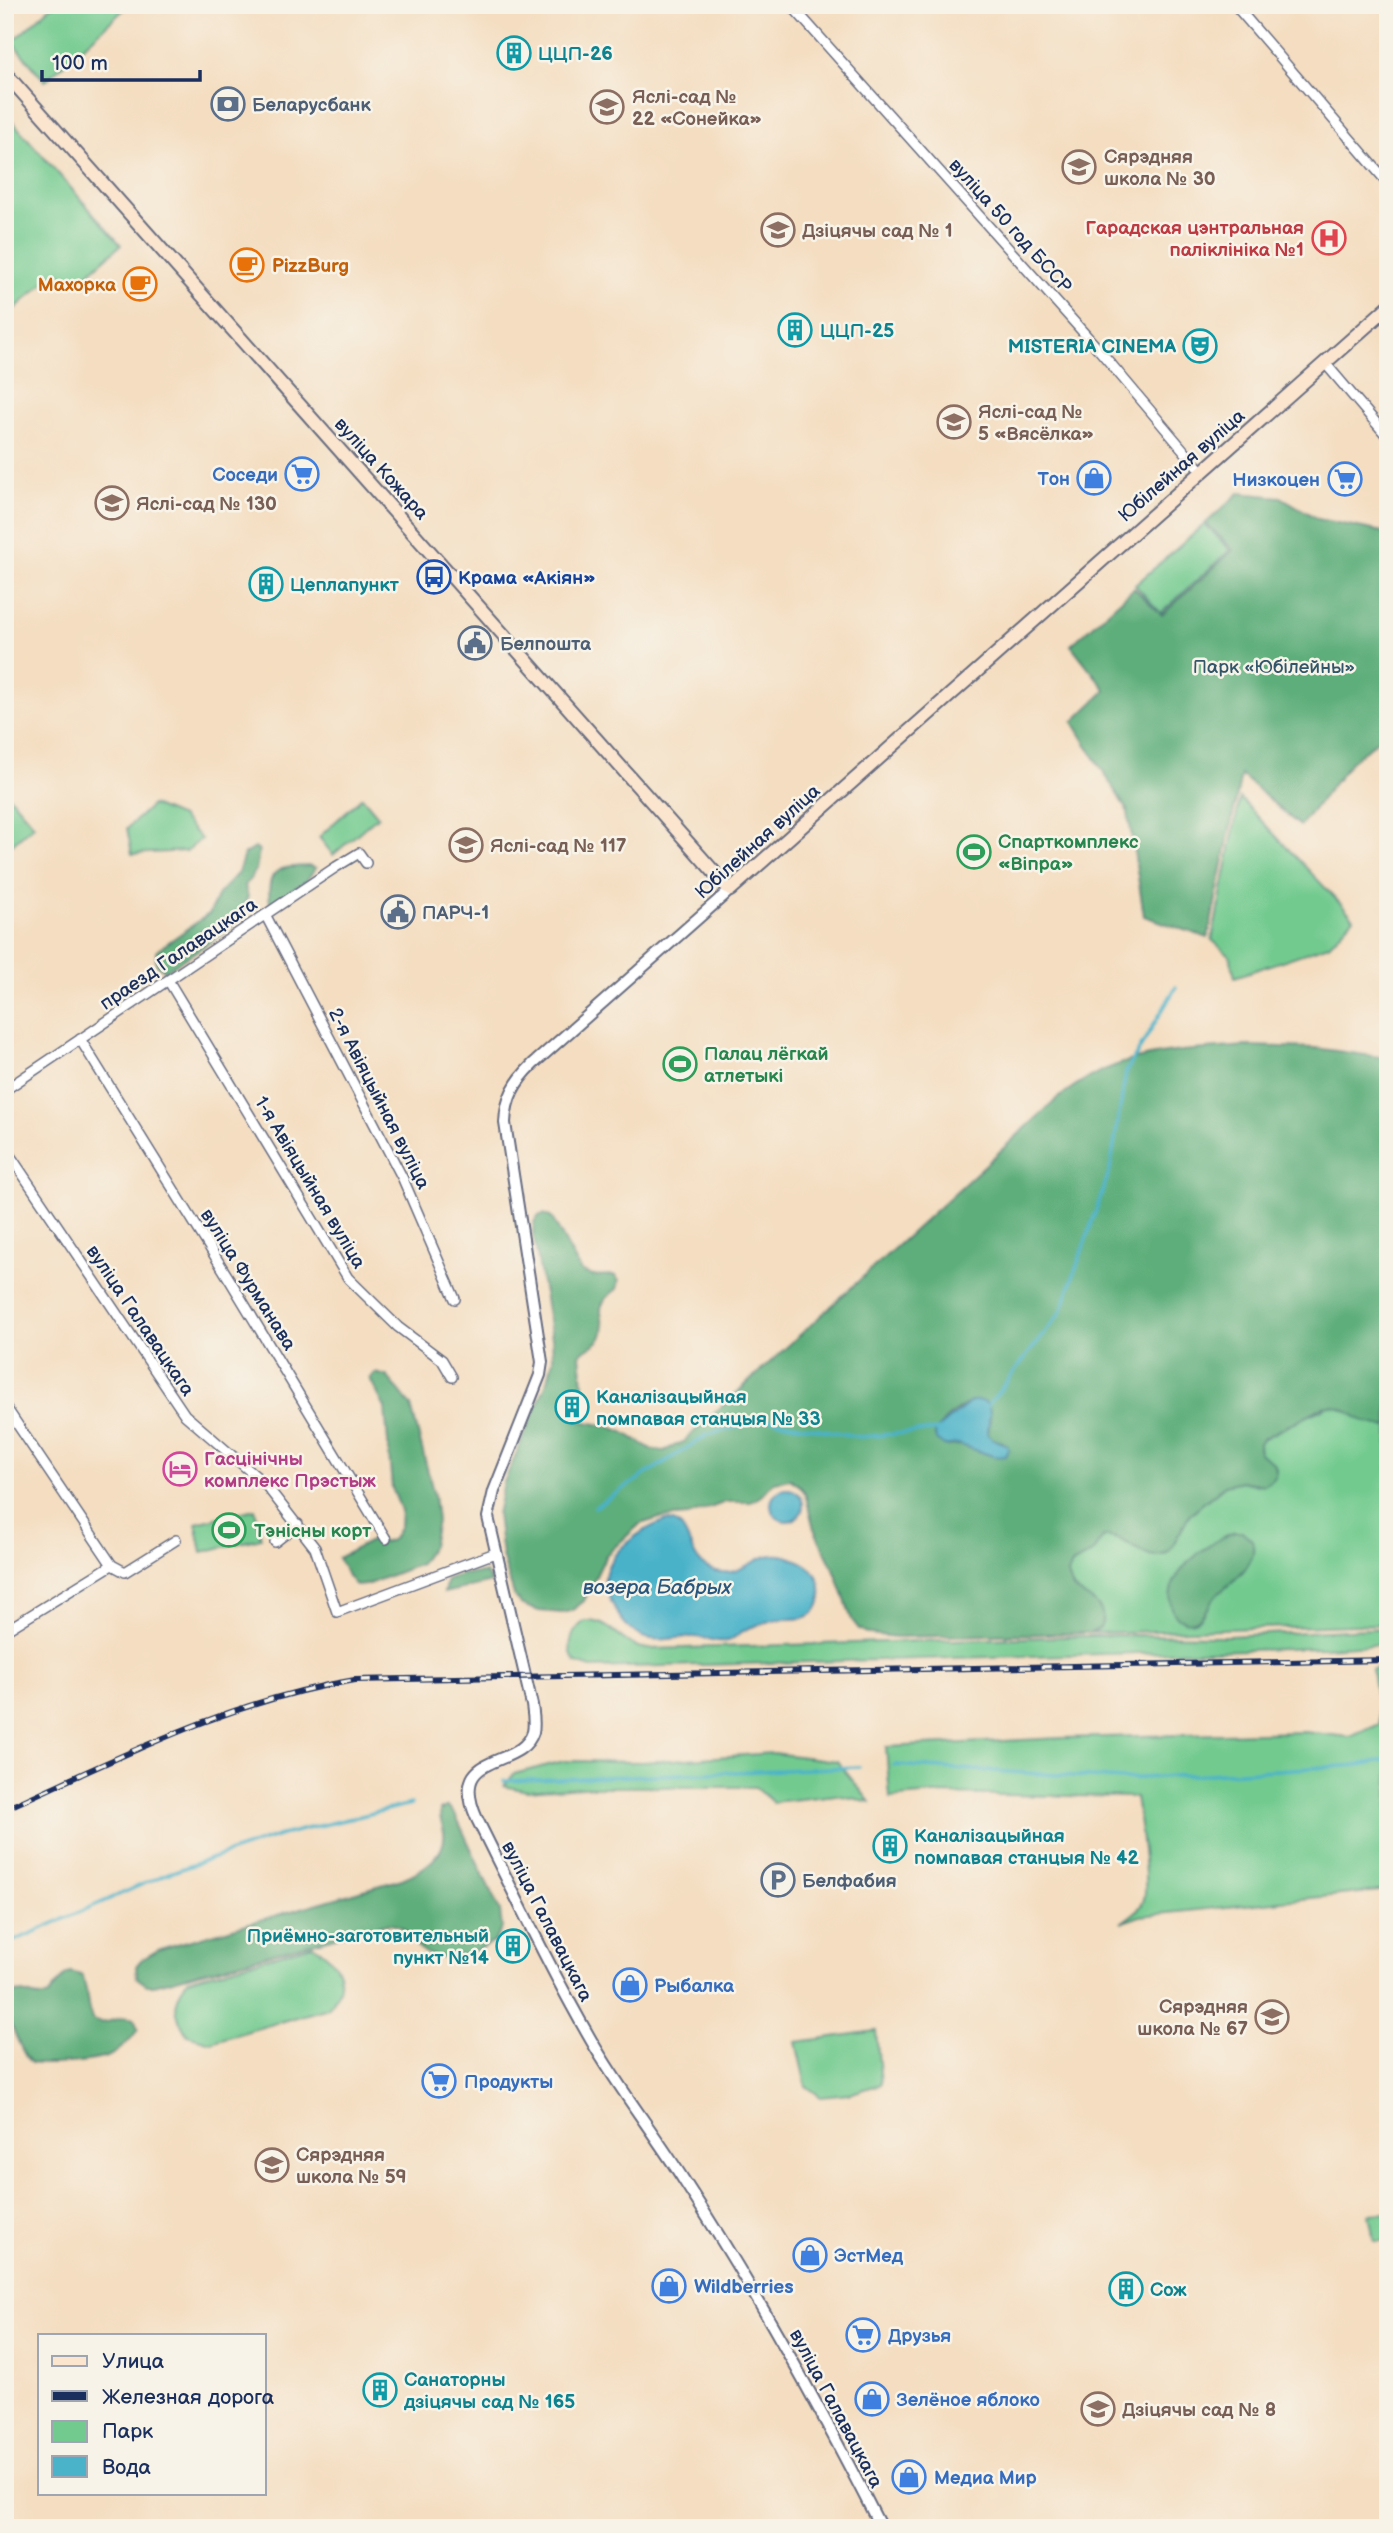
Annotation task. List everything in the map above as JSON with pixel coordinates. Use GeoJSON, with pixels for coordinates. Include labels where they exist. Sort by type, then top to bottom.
{"type":"FeatureCollection","features":[{"type":"Feature","properties":{"kind":"main road","name":"вуліца Кожара"},"geometry":{"type":"LineString","coordinates":[[5,73],[730,890]]}},
{"type":"Feature","properties":{"kind":"main road","name":"Юбілейная вуліца"},"geometry":{"type":"LineString","coordinates":[[730,890],[1388,307]]}},
{"type":"Feature","properties":{"kind":"street","name":"вуліца 50 год БССР"},"geometry":{"type":"LineString","coordinates":[[790,5],[1093,342],[1202,472]]}},
{"type":"Feature","properties":{"kind":"street"},"geometry":{"type":"LineString","coordinates":[[1235,5],[1388,183]]}},
{"type":"Feature","properties":{"kind":"street"},"geometry":{"type":"LineString","coordinates":[[1325,363],[1388,436]]}},
{"type":"Feature","properties":{"kind":"street","name":"праезд Галавацкага"},"geometry":{"type":"LineString","coordinates":[[5,1090],[359,853],[366,863]]}},
{"type":"Feature","properties":{"kind":"street","name":"Юбілейная вуліца"},"geometry":{"type":"LineString","coordinates":[[495,1553],[488,1517],[491,1501],[540,1375],[542,1362],[505,1123],[509,1095],[520,1077],[533,1064],[730,890]]}},
{"type":"Feature","properties":{"kind":"street","name":"2-я Авіяцыйная вуліца"},"geometry":{"type":"LineString","coordinates":[[266,916],[403,1179],[455,1299]]}},
{"type":"Feature","properties":{"kind":"street","name":"1-я Авіяцыйная вуліца"},"geometry":{"type":"LineString","coordinates":[[168,980],[348,1278],[398,1327],[442,1360],[452,1377]]}},
{"type":"Feature","properties":{"kind":"street","name":"вуліца Фурманава"},"geometry":{"type":"LineString","coordinates":[[80,1039],[386,1539]]}},
{"type":"Feature","properties":{"kind":"street","name":"вуліца Галавацкага"},"geometry":{"type":"LineString","coordinates":[[5,1148],[185,1415],[265,1484],[298,1524],[318,1555],[337,1612],[495,1553],[532,1705],[534,1728],[526,1743],[475,1775],[468,1790],[470,1805],[545,1956],[593,2043],[685,2181],[768,2316],[881,2528]]}},
{"type":"Feature","properties":{"kind":"street"},"geometry":{"type":"LineString","coordinates":[[5,1406],[112,1565],[125,1572],[176,1540]]}},
{"type":"Feature","properties":{"kind":"street"},"geometry":{"type":"LineString","coordinates":[[275,1542],[298,1524]]}},
{"type":"Feature","properties":{"kind":"street"},"geometry":{"type":"LineString","coordinates":[[5,1632],[112,1565]]}},
{"type":"Feature","properties":{"kind":"green space"},"geometry":{"type":"Polygon","coordinates":[[[53,5],[129,5],[45,81],[12,42],[53,5]]]}},
{"type":"Feature","properties":{"kind":"green space"},"geometry":{"type":"Polygon","coordinates":[[[5,113],[121,245],[77,283],[56,273],[5,317],[5,113]]]}},
{"type":"Feature","properties":{"kind":"green space","name":"Парк «Юбілейны»"},"geometry":{"type":"Polygon","coordinates":[[[1239,493],[1281,497],[1318,519],[1388,533],[1388,731],[1351,762],[1300,826],[1241,775],[1208,938],[1144,916],[1128,812],[1073,722],[1106,690],[1071,645],[1134,588],[1162,615],[1233,550],[1206,523],[1239,493]]]}},
{"type":"Feature","properties":{"kind":"green space"},"geometry":{"type":"Polygon","coordinates":[[[1205,524],[1230,550],[1161,613],[1135,585],[1205,524]]]}},
{"type":"Feature","properties":{"kind":"green space"},"geometry":{"type":"Polygon","coordinates":[[[10,797],[34,825],[11,845],[5,838],[5,801],[10,797]]]}},
{"type":"Feature","properties":{"kind":"green space"},"geometry":{"type":"Polygon","coordinates":[[[362,797],[378,816],[333,855],[319,837],[362,797]]]}},
{"type":"Feature","properties":{"kind":"green space"},"geometry":{"type":"Polygon","coordinates":[[[1240,798],[1354,918],[1329,945],[1235,977],[1230,956],[1212,940],[1240,798]]]}},
{"type":"Feature","properties":{"kind":"green space"},"geometry":{"type":"Polygon","coordinates":[[[152,805],[181,817],[201,839],[187,851],[132,854],[127,828],[152,805]]]}},
{"type":"Feature","properties":{"kind":"green space"},"geometry":{"type":"Polygon","coordinates":[[[255,848],[259,851],[256,870],[245,886],[248,897],[234,925],[165,971],[156,963],[156,951],[210,913],[218,894],[238,873],[244,854],[255,848]]]}},
{"type":"Feature","properties":{"kind":"green space"},"geometry":{"type":"Polygon","coordinates":[[[290,867],[316,868],[306,881],[270,904],[270,883],[276,872],[290,867]]]}},
{"type":"Feature","properties":{"kind":"green space"},"geometry":{"type":"Polygon","coordinates":[[[1248,1046],[1315,1048],[1388,1058],[1388,1427],[1366,1422],[1338,1407],[1323,1407],[1259,1443],[1259,1453],[1274,1463],[1276,1473],[1273,1479],[1264,1485],[1241,1481],[1225,1485],[1190,1514],[1170,1550],[1162,1555],[1153,1556],[1120,1540],[1103,1537],[1092,1553],[1072,1564],[1068,1574],[1073,1589],[1091,1599],[1100,1608],[1100,1628],[1090,1633],[896,1637],[869,1634],[859,1629],[852,1620],[836,1574],[814,1529],[805,1493],[790,1479],[774,1482],[751,1502],[726,1502],[688,1516],[660,1518],[640,1524],[606,1555],[584,1601],[571,1611],[539,1611],[522,1605],[515,1598],[502,1556],[497,1514],[504,1482],[548,1380],[553,1359],[552,1338],[533,1233],[534,1222],[538,1216],[544,1214],[552,1218],[581,1271],[593,1276],[614,1275],[619,1281],[617,1289],[603,1303],[601,1309],[601,1338],[580,1355],[583,1384],[581,1390],[565,1400],[565,1412],[575,1420],[608,1426],[653,1450],[664,1451],[683,1442],[1056,1100],[1078,1084],[1100,1072],[1147,1056],[1248,1046]],[[980,1401],[970,1403],[951,1414],[935,1436],[948,1446],[962,1445],[996,1457],[1003,1442],[988,1435],[990,1416],[980,1401]]]}},
{"type":"Feature","properties":{"kind":"green space"},"geometry":{"type":"Polygon","coordinates":[[[375,1373],[387,1376],[411,1406],[434,1495],[437,1521],[432,1546],[420,1564],[366,1585],[356,1586],[338,1558],[378,1537],[383,1543],[393,1539],[400,1526],[401,1510],[392,1488],[385,1408],[370,1379],[375,1373]]]}},
{"type":"Feature","properties":{"kind":"green space"},"geometry":{"type":"Polygon","coordinates":[[[1330,1405],[1343,1407],[1360,1419],[1388,1427],[1388,1624],[1090,1633],[1096,1631],[1102,1623],[1101,1614],[1096,1606],[1069,1582],[1067,1575],[1076,1561],[1089,1555],[1101,1539],[1107,1536],[1124,1541],[1140,1552],[1165,1555],[1190,1514],[1225,1485],[1241,1481],[1257,1485],[1274,1478],[1276,1468],[1260,1453],[1259,1443],[1262,1439],[1330,1405]]]}},
{"type":"Feature","properties":{"kind":"green space","name":"Тэнісны корт"},"geometry":{"type":"Polygon","coordinates":[[[255,1509],[261,1538],[202,1552],[196,1523],[255,1509]]]}},
{"type":"Feature","properties":{"kind":"green space"},"geometry":{"type":"Polygon","coordinates":[[[1235,1532],[1243,1532],[1252,1540],[1252,1557],[1248,1565],[1216,1596],[1199,1618],[1190,1622],[1179,1618],[1172,1608],[1171,1593],[1181,1571],[1201,1551],[1235,1532]]]}},
{"type":"Feature","properties":{"kind":"green space"},"geometry":{"type":"Polygon","coordinates":[[[485,1573],[492,1582],[444,1593],[447,1579],[463,1574],[485,1573]]]}},
{"type":"Feature","properties":{"kind":"green space"},"geometry":{"type":"Polygon","coordinates":[[[585,1621],[603,1624],[630,1644],[649,1649],[1124,1635],[1227,1636],[1388,1628],[1388,1644],[591,1668],[576,1663],[570,1646],[576,1629],[585,1621]]]}},
{"type":"Feature","properties":{"kind":"green space"},"geometry":{"type":"Polygon","coordinates":[[[1388,1667],[1388,1890],[1140,1916],[1121,1923],[1141,1906],[1144,1899],[1143,1849],[1136,1797],[932,1794],[890,1798],[886,1747],[1061,1738],[1305,1732],[1350,1737],[1380,1724],[1372,1669],[1388,1667]]]}},
{"type":"Feature","properties":{"kind":"green space"},"geometry":{"type":"Polygon","coordinates":[[[773,1753],[837,1761],[870,1802],[837,1795],[773,1802],[755,1787],[582,1787],[527,1791],[504,1786],[514,1774],[564,1761],[643,1762],[773,1753]]]}},
{"type":"Feature","properties":{"kind":"green space"},"geometry":{"type":"Polygon","coordinates":[[[448,1806],[456,1816],[500,1911],[502,1928],[494,1942],[456,1956],[436,1956],[419,1948],[402,1928],[384,1924],[154,1985],[147,1985],[137,1978],[136,1966],[160,1949],[402,1879],[417,1872],[431,1862],[441,1849],[444,1832],[440,1810],[448,1806]]]}},
{"type":"Feature","properties":{"kind":"green space"},"geometry":{"type":"Polygon","coordinates":[[[313,1945],[330,1958],[339,1973],[339,1989],[328,2008],[211,2042],[187,2035],[176,2008],[187,1980],[313,1945]]]}},
{"type":"Feature","properties":{"kind":"green space"},"geometry":{"type":"Polygon","coordinates":[[[70,1972],[81,1975],[84,1980],[93,2020],[103,2022],[134,2019],[138,2029],[125,2044],[109,2056],[70,2063],[31,2063],[13,2029],[8,1999],[15,1993],[48,1996],[70,1972]]]}},
{"type":"Feature","properties":{"kind":"green space"},"geometry":{"type":"Polygon","coordinates":[[[876,2031],[881,2084],[849,2094],[821,2097],[806,2086],[796,2042],[876,2031]]]}},
{"type":"Feature","properties":{"kind":"green space"},"geometry":{"type":"Polygon","coordinates":[[[1388,2213],[1388,2241],[1374,2241],[1369,2214],[1388,2213]]]}},
{"type":"Feature","properties":{"kind":"water"},"geometry":{"type":"Polygon","coordinates":[[[972,1401],[980,1401],[989,1406],[988,1435],[1007,1445],[1009,1449],[1005,1456],[996,1457],[958,1444],[944,1446],[936,1440],[935,1433],[939,1427],[972,1401]]]}},
{"type":"Feature","properties":{"kind":"water"},"geometry":{"type":"Polygon","coordinates":[[[787,1489],[799,1493],[803,1505],[799,1517],[787,1521],[775,1517],[771,1505],[775,1493],[787,1489]]]}},
{"type":"Feature","properties":{"kind":"water","name":"возера Бабрых"},"geometry":{"type":"Polygon","coordinates":[[[665,1521],[680,1526],[701,1563],[721,1572],[732,1572],[771,1555],[783,1555],[803,1563],[813,1571],[820,1583],[818,1607],[808,1616],[776,1619],[743,1631],[727,1641],[695,1637],[643,1637],[626,1624],[616,1611],[607,1592],[605,1577],[613,1558],[628,1542],[665,1521]]]}},
{"type":"Feature","properties":{"kind":"waterway"},"geometry":{"type":"LineString","coordinates":[[986,1408],[1061,1312],[1110,1170],[1126,1072],[1176,987]]}},
{"type":"Feature","properties":{"kind":"waterway"},"geometry":{"type":"LineString","coordinates":[[595,1507],[707,1435],[767,1419],[860,1437],[939,1430]]}},
{"type":"Feature","properties":{"kind":"waterway"},"geometry":{"type":"LineString","coordinates":[[894,1765],[1124,1779],[1360,1765],[1388,1759]]}},
{"type":"Feature","properties":{"kind":"waterway"},"geometry":{"type":"LineString","coordinates":[[504,1781],[859,1767]]}},
{"type":"Feature","properties":{"kind":"waterway"},"geometry":{"type":"LineString","coordinates":[[5,1945],[166,1874],[281,1835],[411,1804]]}},
{"type":"Feature","properties":{"kind":"railway"},"geometry":{"type":"LineString","coordinates":[[5,1809],[133,1751],[219,1716],[309,1689],[355,1680],[1388,1660]]}},
{"type":"Feature","properties":{"kind":"place","name":"ЦЦП-26"},"geometry":{"type":"Point","coordinates":[514,53]}},
{"type":"Feature","properties":{"kind":"place","name":"Беларусбанк"},"geometry":{"type":"Point","coordinates":[228,104]}},
{"type":"Feature","properties":{"kind":"place","name":"Яслі-сад № 22 «Сонейка»"},"geometry":{"type":"Point","coordinates":[607,107]}},
{"type":"Feature","properties":{"kind":"place","name":"Сярэдняя школа № 30"},"geometry":{"type":"Point","coordinates":[1079,167]}},
{"type":"Feature","properties":{"kind":"place","name":"Дзіцячы сад № 1"},"geometry":{"type":"Point","coordinates":[778,230]}},
{"type":"Feature","properties":{"kind":"place","name":"Гарадская цэнтральная паліклініка №1"},"geometry":{"type":"Point","coordinates":[1329,238]}},
{"type":"Feature","properties":{"kind":"place","name":"PizzBurg"},"geometry":{"type":"Point","coordinates":[247,265]}},
{"type":"Feature","properties":{"kind":"place","name":"Махорка"},"geometry":{"type":"Point","coordinates":[140,284]}},
{"type":"Feature","properties":{"kind":"place","name":"ЦЦП-25"},"geometry":{"type":"Point","coordinates":[795,330]}},
{"type":"Feature","properties":{"kind":"place","name":"MISTERIA CINEMA"},"geometry":{"type":"Point","coordinates":[1200,346]}},
{"type":"Feature","properties":{"kind":"place","name":"Яслі-сад № 5 «Вясёлка»"},"geometry":{"type":"Point","coordinates":[954,422]}},
{"type":"Feature","properties":{"kind":"place","name":"Соседи"},"geometry":{"type":"Point","coordinates":[302,474]}},
{"type":"Feature","properties":{"kind":"place","name":"Тон"},"geometry":{"type":"Point","coordinates":[1094,478]}},
{"type":"Feature","properties":{"kind":"place","name":"Низкоцен"},"geometry":{"type":"Point","coordinates":[1345,479]}},
{"type":"Feature","properties":{"kind":"place","name":"Яслі-сад № 130"},"geometry":{"type":"Point","coordinates":[112,503]}},
{"type":"Feature","properties":{"kind":"place","name":"Крама «Акіян»"},"geometry":{"type":"Point","coordinates":[434,577]}},
{"type":"Feature","properties":{"kind":"place","name":"Цеплапункт"},"geometry":{"type":"Point","coordinates":[266,584]}},
{"type":"Feature","properties":{"kind":"place","name":"Белпошта"},"geometry":{"type":"Point","coordinates":[475,643]}},
{"type":"Feature","properties":{"kind":"place","name":"Яслі-сад № 117"},"geometry":{"type":"Point","coordinates":[466,845]}},
{"type":"Feature","properties":{"kind":"place","name":"Спарткомплекс «Віпра»"},"geometry":{"type":"Point","coordinates":[974,852]}},
{"type":"Feature","properties":{"kind":"place","name":"ПАРЧ-1"},"geometry":{"type":"Point","coordinates":[398,912]}},
{"type":"Feature","properties":{"kind":"place","name":"Палац лёгкай атлетыкі"},"geometry":{"type":"Point","coordinates":[680,1064]}},
{"type":"Feature","properties":{"kind":"place","name":"Каналізацыйная помпавая станцыя № 33"},"geometry":{"type":"Point","coordinates":[572,1407]}},
{"type":"Feature","properties":{"kind":"place","name":"Гасцінічны комплекс Прэстыж"},"geometry":{"type":"Point","coordinates":[180,1469]}},
{"type":"Feature","properties":{"kind":"place","name":"Тэнісны корт"},"geometry":{"type":"Point","coordinates":[229,1530]}},
{"type":"Feature","properties":{"kind":"place","name":"Каналізацыйная помпавая станцыя № 42"},"geometry":{"type":"Point","coordinates":[890,1846]}},
{"type":"Feature","properties":{"kind":"place","name":"Белфабия"},"geometry":{"type":"Point","coordinates":[778,1880]}},
{"type":"Feature","properties":{"kind":"place","name":"Приёмно-заготовительный пункт №14"},"geometry":{"type":"Point","coordinates":[513,1946]}},
{"type":"Feature","properties":{"kind":"place","name":"Рыбалка"},"geometry":{"type":"Point","coordinates":[630,1985]}},
{"type":"Feature","properties":{"kind":"place","name":"Сярэдняя школа № 67"},"geometry":{"type":"Point","coordinates":[1272,2017]}},
{"type":"Feature","properties":{"kind":"place","name":"Продукты"},"geometry":{"type":"Point","coordinates":[439,2081]}},
{"type":"Feature","properties":{"kind":"place","name":"Сярэдняя школа № 59"},"geometry":{"type":"Point","coordinates":[272,2165]}},
{"type":"Feature","properties":{"kind":"place","name":"ЭстМед"},"geometry":{"type":"Point","coordinates":[810,2255]}},
{"type":"Feature","properties":{"kind":"place","name":"Wildberries"},"geometry":{"type":"Point","coordinates":[669,2286]}},
{"type":"Feature","properties":{"kind":"place","name":"Сож"},"geometry":{"type":"Point","coordinates":[1126,2289]}},
{"type":"Feature","properties":{"kind":"place","name":"Друзья"},"geometry":{"type":"Point","coordinates":[863,2335]}},
{"type":"Feature","properties":{"kind":"place","name":"Санаторны дзіцячы сад № 165"},"geometry":{"type":"Point","coordinates":[380,2390]}},
{"type":"Feature","properties":{"kind":"place","name":"Зелёное яблоко"},"geometry":{"type":"Point","coordinates":[872,2399]}},
{"type":"Feature","properties":{"kind":"place","name":"Дзіцячы сад № 8"},"geometry":{"type":"Point","coordinates":[1098,2409]}},
{"type":"Feature","properties":{"kind":"place","name":"Медиа Мир"},"geometry":{"type":"Point","coordinates":[909,2477]}}]}
